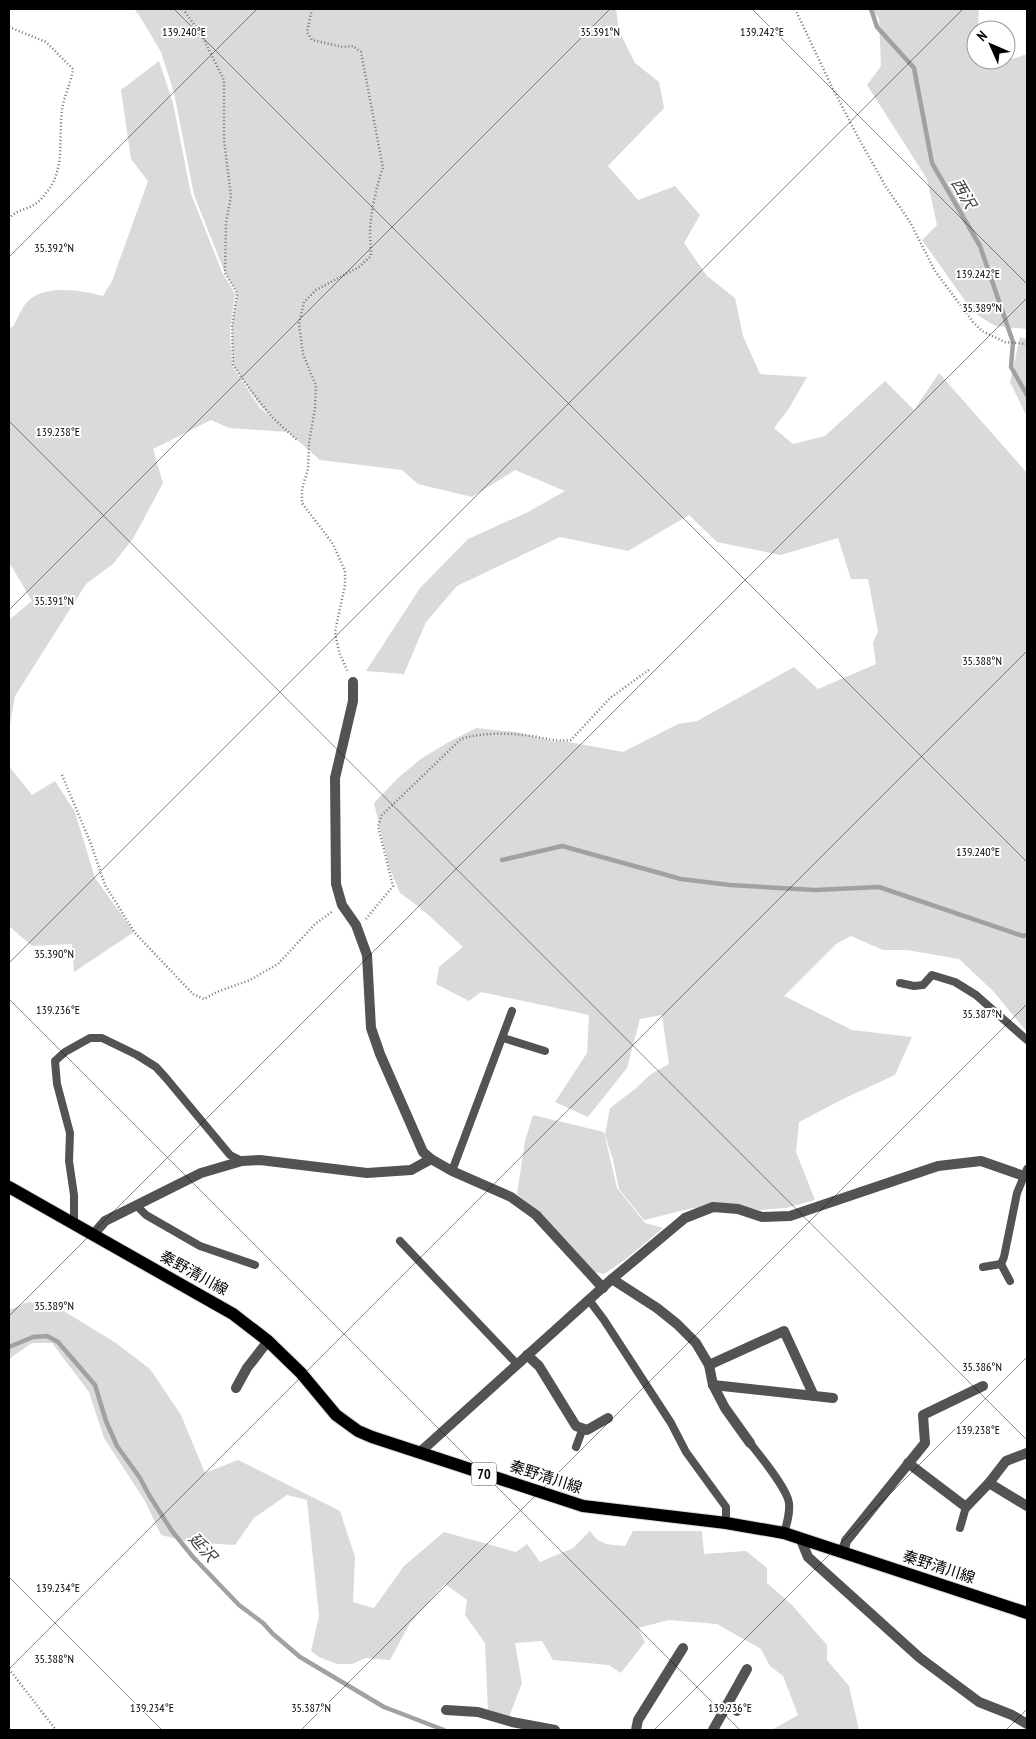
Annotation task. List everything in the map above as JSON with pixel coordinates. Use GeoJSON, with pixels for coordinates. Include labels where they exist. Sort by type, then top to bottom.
{"type":"FeatureCollection","features":[{"type":"Feature","properties":{"kind":"main road","name":"秦野清川線"},"geometry":{"type":"LineString","coordinates":[[9,1187],[221,1306],[268,1341],[330,1409],[348,1424],[372,1437],[583,1506],[726,1523],[784,1534],[1027,1613]]}},
{"type":"Feature","properties":{"kind":"street"},"geometry":{"type":"LineString","coordinates":[[353,682],[353,701],[335,778],[336,884],[342,905],[356,925],[366,954],[371,1028],[380,1054],[423,1152],[452,1171],[511,1197],[536,1215],[603,1288]]}},
{"type":"Feature","properties":{"kind":"street"},"geometry":{"type":"LineString","coordinates":[[93,1235],[106,1221],[201,1173],[242,1161],[260,1160],[367,1173],[411,1170],[431,1159]]}},
{"type":"Feature","properties":{"kind":"street"},"geometry":{"type":"LineString","coordinates":[[419,1453],[612,1279],[685,1218],[713,1207],[738,1209],[762,1217],[790,1216],[938,1166],[981,1162],[1026,1174]]}},
{"type":"Feature","properties":{"kind":"street"},"geometry":{"type":"LineString","coordinates":[[612,1279],[657,1308],[696,1343],[709,1365],[713,1385],[725,1408],[750,1443]]}},
{"type":"Feature","properties":{"kind":"street"},"geometry":{"type":"LineString","coordinates":[[709,1365],[784,1331],[814,1396]]}},
{"type":"Feature","properties":{"kind":"street"},"geometry":{"type":"LineString","coordinates":[[236,1388],[247,1368],[268,1341]]}},
{"type":"Feature","properties":{"kind":"street"},"geometry":{"type":"LineString","coordinates":[[527,1355],[539,1366],[576,1426],[587,1430],[608,1418]]}},
{"type":"Feature","properties":{"kind":"street"},"geometry":{"type":"LineString","coordinates":[[713,1385],[833,1398]]}},
{"type":"Feature","properties":{"kind":"street"},"geometry":{"type":"LineString","coordinates":[[843,1553],[846,1541],[925,1443],[923,1415],[984,1386]]}},
{"type":"Feature","properties":{"kind":"street"},"geometry":{"type":"LineString","coordinates":[[908,1463],[966,1507],[989,1483],[1006,1461],[1027,1453]]}},
{"type":"Feature","properties":{"kind":"street"},"geometry":{"type":"LineString","coordinates":[[989,1483],[1027,1506]]}},
{"type":"Feature","properties":{"kind":"street"},"geometry":{"type":"LineString","coordinates":[[801,1540],[808,1557],[920,1658],[980,1702],[1012,1715],[1027,1724]]}},
{"type":"Feature","properties":{"kind":"street"},"geometry":{"type":"LineString","coordinates":[[636,1730],[638,1720],[683,1648]]}},
{"type":"Feature","properties":{"kind":"street"},"geometry":{"type":"LineString","coordinates":[[713,1730],[747,1668]]}},
{"type":"Feature","properties":{"kind":"street"},"geometry":{"type":"LineString","coordinates":[[662,1682],[672,1689]]}},
{"type":"Feature","properties":{"kind":"street"},"geometry":{"type":"LineString","coordinates":[[727,1704],[737,1711]]}},
{"type":"Feature","properties":{"kind":"street"},"geometry":{"type":"LineString","coordinates":[[446,1710],[478,1712],[512,1722],[555,1730]]}},
{"type":"Feature","properties":{"kind":"lane"},"geometry":{"type":"LineString","coordinates":[[900,983],[914,986],[922,985],[932,975],[956,982],[976,995],[1027,1040]]}},
{"type":"Feature","properties":{"kind":"lane"},"geometry":{"type":"LineString","coordinates":[[452,1171],[512,1011]]}},
{"type":"Feature","properties":{"kind":"lane"},"geometry":{"type":"LineString","coordinates":[[74,1224],[74,1195],[69,1161],[70,1133],[58,1084],[55,1061],[65,1052],[90,1038],[102,1038],[137,1055],[156,1067],[230,1155],[242,1161]]}},
{"type":"Feature","properties":{"kind":"lane"},"geometry":{"type":"LineString","coordinates":[[503,1038],[545,1051]]}},
{"type":"Feature","properties":{"kind":"lane"},"geometry":{"type":"LineString","coordinates":[[1000,1264],[1004,1257],[1018,1193],[1026,1174]]}},
{"type":"Feature","properties":{"kind":"lane"},"geometry":{"type":"LineString","coordinates":[[137,1206],[146,1215],[200,1246],[255,1265]]}},
{"type":"Feature","properties":{"kind":"lane"},"geometry":{"type":"LineString","coordinates":[[400,1241],[517,1364]]}},
{"type":"Feature","properties":{"kind":"lane"},"geometry":{"type":"LineString","coordinates":[[983,1267],[1000,1264]]}},
{"type":"Feature","properties":{"kind":"lane"},"geometry":{"type":"LineString","coordinates":[[1000,1264],[1010,1281]]}},
{"type":"Feature","properties":{"kind":"lane"},"geometry":{"type":"LineString","coordinates":[[589,1300],[671,1423],[686,1452],[726,1507],[726,1523]]}},
{"type":"Feature","properties":{"kind":"lane"},"geometry":{"type":"LineString","coordinates":[[576,1447],[583,1428]]}},
{"type":"Feature","properties":{"kind":"lane"},"geometry":{"type":"LineString","coordinates":[[750,1443],[780,1484],[789,1500],[790,1517],[784,1534]]}},
{"type":"Feature","properties":{"kind":"lane"},"geometry":{"type":"LineString","coordinates":[[960,1528],[966,1507]]}},
{"type":"Feature","properties":{"kind":"path"},"geometry":{"type":"LineString","coordinates":[[183,9],[201,34],[224,80],[224,140],[231,196],[226,223],[225,273],[237,293],[232,326],[233,365],[272,417],[298,441]]}},
{"type":"Feature","properties":{"kind":"path"},"geometry":{"type":"LineString","coordinates":[[312,9],[308,32],[312,40],[343,47],[353,46],[361,52],[383,168],[378,181],[370,232],[372,243],[371,256],[359,267],[316,290],[304,302],[299,324],[303,354],[316,386],[315,408],[309,443],[308,470],[302,489],[302,503],[332,544],[345,571],[335,632],[339,652],[353,682]]}},
{"type":"Feature","properties":{"kind":"path"},"geometry":{"type":"LineString","coordinates":[[795,9],[859,139],[886,187],[910,222],[935,271],[973,322],[988,335],[1005,342],[1027,344]]}},
{"type":"Feature","properties":{"kind":"path"},"geometry":{"type":"LineString","coordinates":[[9,27],[46,42],[73,69],[72,78],[65,93],[62,112],[61,152],[56,176],[48,192],[36,204],[12,214],[9,219]]}},
{"type":"Feature","properties":{"kind":"path"},"geometry":{"type":"LineString","coordinates":[[356,925],[369,917],[393,886],[378,826],[382,815],[461,739],[474,735],[501,734],[530,736],[561,742],[571,740],[610,698],[650,669]]}},
{"type":"Feature","properties":{"kind":"path"},"geometry":{"type":"LineString","coordinates":[[62,775],[91,844],[105,885],[135,933],[193,994],[204,999],[217,992],[250,980],[278,964],[314,924],[342,905]]}},
{"type":"Feature","properties":{"kind":"path"},"geometry":{"type":"LineString","coordinates":[[9,1669],[56,1730]]}},
{"type":"Feature","properties":{"kind":"shaded area"},"geometry":{"type":"Polygon","coordinates":[[[134,9],[616,9],[619,31],[635,63],[659,82],[664,108],[608,166],[638,200],[675,186],[700,215],[684,243],[707,276],[735,298],[743,336],[760,374],[807,377],[788,410],[774,428],[793,444],[825,436],[885,381],[914,410],[939,373],[1027,473],[1027,1032],[993,991],[959,959],[907,950],[883,950],[851,936],[836,944],[784,996],[852,1030],[912,1037],[895,1075],[799,1122],[796,1152],[815,1200],[786,1208],[759,1210],[736,1205],[693,1208],[644,1220],[619,1189],[605,1135],[610,1108],[651,1074],[669,1064],[662,1015],[640,1019],[627,1068],[588,1117],[555,1102],[587,1053],[589,1015],[481,992],[469,1001],[436,984],[439,967],[463,947],[423,910],[400,893],[389,867],[374,803],[399,777],[422,758],[476,728],[516,732],[552,741],[569,742],[623,752],[678,724],[697,721],[794,667],[818,689],[876,664],[873,643],[878,631],[868,579],[851,579],[838,538],[781,555],[717,542],[689,515],[628,551],[560,537],[457,586],[426,622],[404,674],[366,671],[420,588],[468,539],[528,512],[565,491],[515,470],[472,497],[418,484],[402,470],[320,460],[288,432],[229,428],[211,420],[153,449],[163,483],[134,537],[113,564],[86,584],[15,696],[9,730],[9,620],[32,601],[9,562],[9,328],[13,327],[27,302],[34,296],[63,290],[103,296],[112,281],[148,181],[131,159],[121,90],[159,61],[173,103],[191,194],[222,272],[235,294],[230,329],[232,366],[260,408],[275,420],[261,407],[233,365],[232,326],[237,293],[225,273],[194,195],[174,93],[161,52],[134,9]]]}},
{"type":"Feature","properties":{"kind":"shaded area"},"geometry":{"type":"Polygon","coordinates":[[[872,9],[979,9],[978,20],[966,20],[966,70],[1016,70],[1016,58],[1027,54],[1027,329],[995,326],[973,312],[922,240],[937,225],[927,179],[867,85],[881,66],[879,19],[872,9]]]}},
{"type":"Feature","properties":{"kind":"shaded area"},"geometry":{"type":"Polygon","coordinates":[[[1020,337],[1027,339],[1027,417],[1010,382],[1020,337]]]}},
{"type":"Feature","properties":{"kind":"shaded area"},"geometry":{"type":"Polygon","coordinates":[[[9,766],[32,795],[55,781],[75,812],[95,878],[134,932],[74,972],[72,944],[32,946],[9,926],[9,766]]]}},
{"type":"Feature","properties":{"kind":"shaded area"},"geometry":{"type":"Polygon","coordinates":[[[533,1115],[604,1132],[617,1188],[645,1223],[663,1228],[626,1259],[604,1274],[595,1272],[538,1211],[517,1194],[525,1141],[533,1115]]]}},
{"type":"Feature","properties":{"kind":"shaded area"},"geometry":{"type":"Polygon","coordinates":[[[28,1302],[62,1310],[116,1343],[150,1369],[181,1415],[205,1473],[238,1460],[340,1511],[355,1557],[353,1602],[374,1608],[404,1566],[444,1532],[516,1552],[527,1544],[540,1562],[573,1548],[590,1531],[601,1542],[625,1546],[633,1531],[702,1531],[704,1554],[746,1551],[767,1568],[767,1583],[791,1604],[827,1645],[827,1660],[849,1686],[859,1730],[772,1730],[798,1715],[783,1676],[770,1666],[761,1649],[717,1624],[669,1620],[638,1628],[645,1642],[621,1673],[609,1665],[553,1660],[542,1641],[515,1643],[522,1683],[509,1717],[488,1713],[485,1643],[465,1615],[467,1600],[445,1584],[410,1623],[390,1660],[366,1658],[352,1664],[337,1664],[319,1657],[311,1651],[319,1616],[307,1500],[287,1495],[254,1518],[235,1545],[189,1542],[161,1535],[145,1501],[104,1438],[89,1392],[52,1343],[32,1343],[9,1359],[9,1310],[28,1302]]]}},
{"type":"Feature","properties":{"kind":"waterway","name":"西沢"},"geometry":{"type":"LineString","coordinates":[[871,9],[877,27],[914,68],[932,163],[980,246],[1013,342],[1011,367],[1027,395]]}},
{"type":"Feature","properties":{"kind":"waterway"},"geometry":{"type":"LineString","coordinates":[[502,860],[562,846],[681,879],[730,885],[815,890],[879,887],[1023,936],[1027,935]]}},
{"type":"Feature","properties":{"kind":"waterway","name":"延沢"},"geometry":{"type":"LineString","coordinates":[[9,1347],[33,1337],[47,1336],[58,1342],[95,1385],[106,1421],[117,1446],[140,1478],[172,1531],[193,1557],[239,1605],[263,1623],[300,1657],[384,1707],[444,1730]]}}]}
